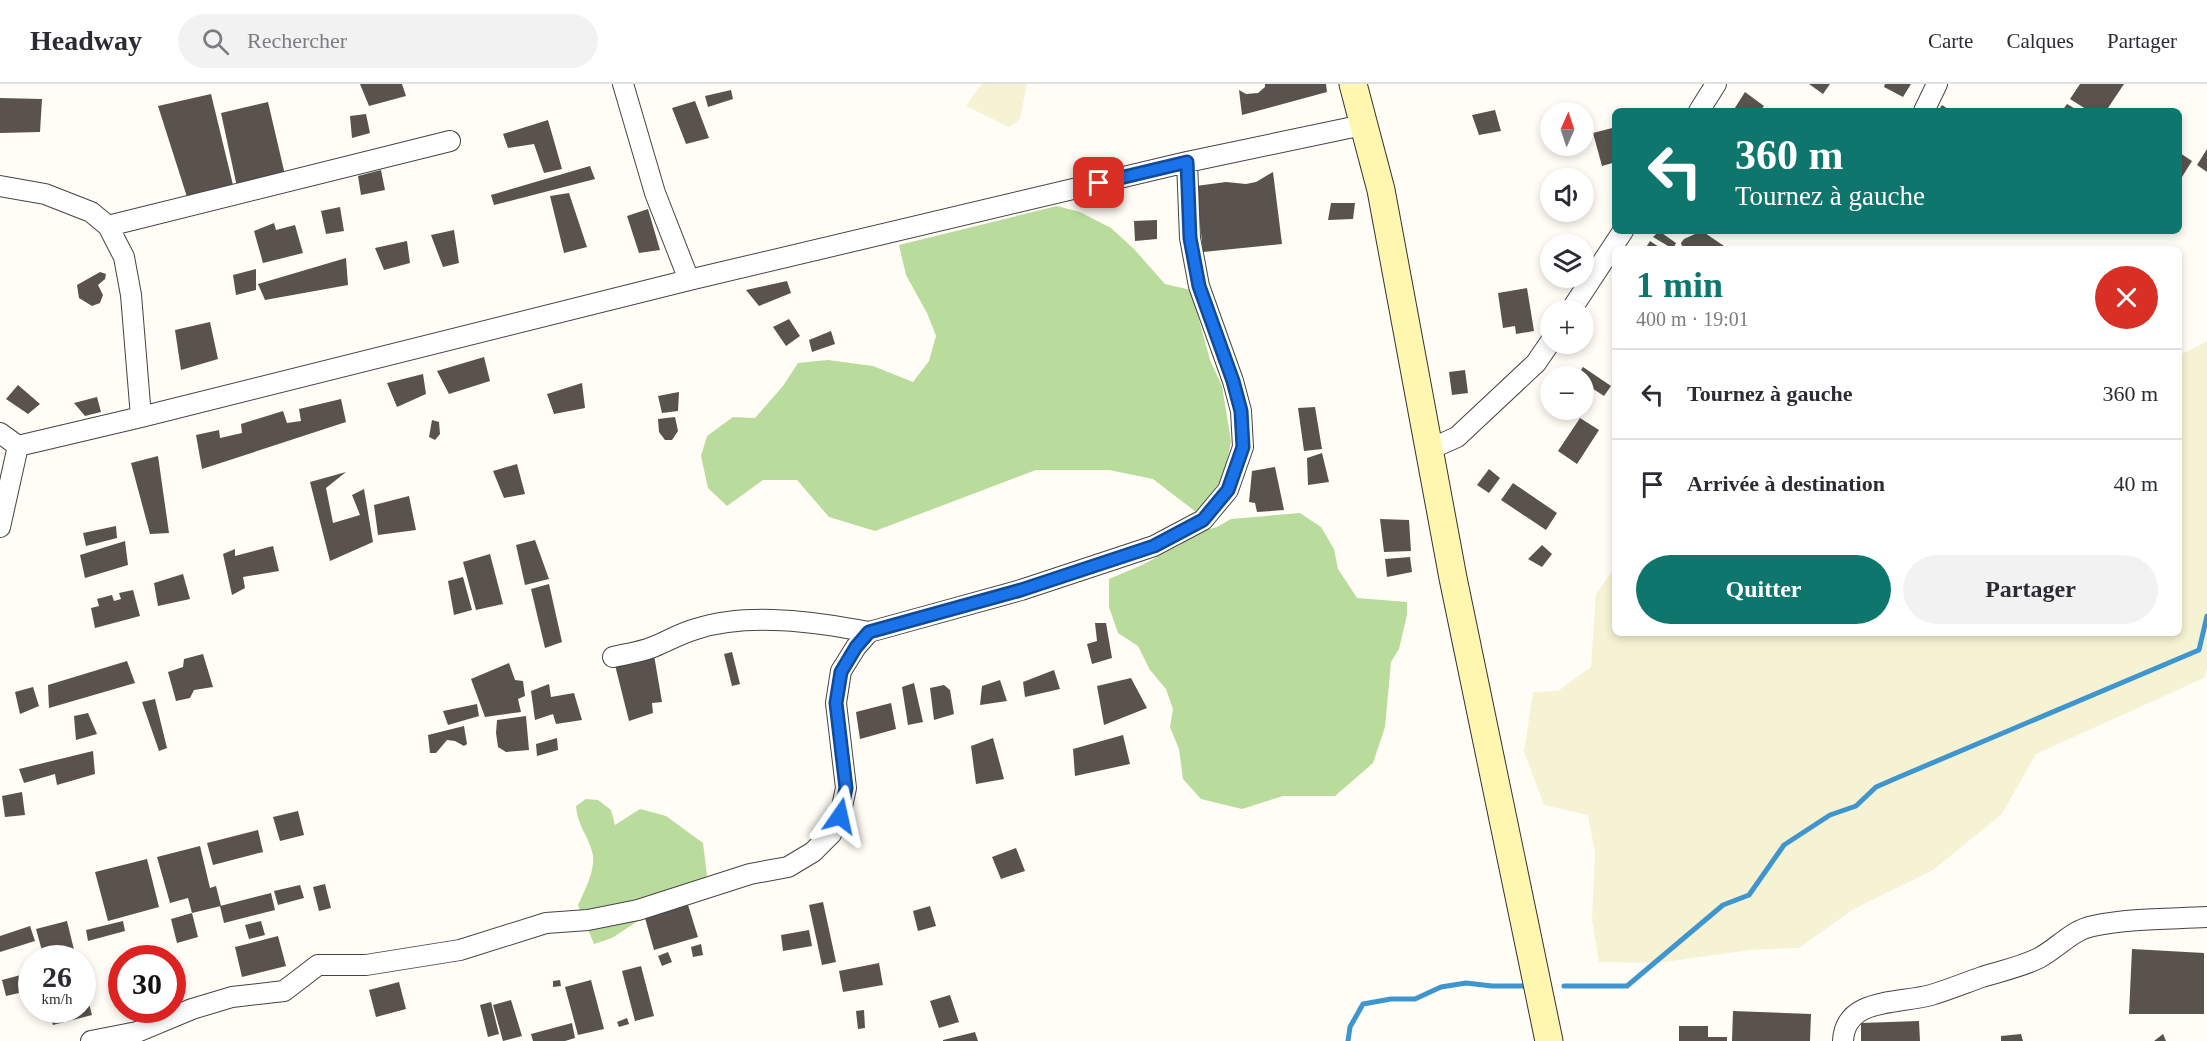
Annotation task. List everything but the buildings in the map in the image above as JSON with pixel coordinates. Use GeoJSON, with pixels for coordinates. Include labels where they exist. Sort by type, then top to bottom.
{"type":"FeatureCollection","features":[{"type":"Feature","properties":{"kind":"main road"},"geometry":{"type":"LineString","coordinates":[[1353,84],[1381,190],[1428,450],[1549,1041]]}},
{"type":"Feature","properties":{"kind":"street"},"geometry":{"type":"LineString","coordinates":[[623,84],[655,193],[689,280]]}},
{"type":"Feature","properties":{"kind":"street"},"geometry":{"type":"LineString","coordinates":[[1701,108],[1716,84]]}},
{"type":"Feature","properties":{"kind":"street"},"geometry":{"type":"LineString","coordinates":[[1925,108],[1937,84]]}},
{"type":"Feature","properties":{"kind":"street"},"geometry":{"type":"LineString","coordinates":[[0,434],[18,446],[689,280],[1187,162],[1363,125]]}},
{"type":"Feature","properties":{"kind":"street"},"geometry":{"type":"LineString","coordinates":[[108,226],[450,141]]}},
{"type":"Feature","properties":{"kind":"street"},"geometry":{"type":"LineString","coordinates":[[613,657],[652,648],[697,628],[728,622],[821,623],[869,632],[1021,590],[1154,546],[1203,520],[1228,490],[1243,447],[1241,411],[1233,381],[1199,286],[1190,238],[1187,162]]}},
{"type":"Feature","properties":{"kind":"street"},"geometry":{"type":"LineString","coordinates":[[0,186],[54,198],[91,212],[108,226],[124,257],[130,295],[141,417]]}},
{"type":"Feature","properties":{"kind":"street"},"geometry":{"type":"LineString","coordinates":[[1578,300],[1612,248]]}},
{"type":"Feature","properties":{"kind":"street"},"geometry":{"type":"LineString","coordinates":[[1428,450],[1457,437],[1536,363],[1542,354]]}},
{"type":"Feature","properties":{"kind":"street"},"geometry":{"type":"LineString","coordinates":[[0,527],[18,446]]}},
{"type":"Feature","properties":{"kind":"street"},"geometry":{"type":"LineString","coordinates":[[91,1041],[137,1032],[192,1009],[232,997],[284,991],[318,965],[366,965],[460,950],[546,923],[588,920],[638,909],[750,874],[788,867],[813,852],[831,834],[840,816],[846,788],[836,703],[839,682],[841,672],[856,647],[869,632]]}},
{"type":"Feature","properties":{"kind":"street"},"geometry":{"type":"LineString","coordinates":[[1843,1041],[1848,1022],[1860,1010],[1930,995],[2024,964],[2050,952],[2072,935],[2092,926],[2207,917]]}},
{"type":"Feature","properties":{"kind":"shaded area"},"geometry":{"type":"Polygon","coordinates":[[[981,84],[1027,84],[1020,119],[1009,127],[966,106],[981,84]]]}},
{"type":"Feature","properties":{"kind":"shaded area"},"geometry":{"type":"Polygon","coordinates":[[[2207,341],[2207,669],[2204,678],[2036,754],[2002,814],[1933,870],[1852,910],[1799,948],[1750,950],[1657,963],[1599,962],[1592,920],[1595,853],[1588,815],[1544,805],[1524,752],[1533,692],[1558,691],[1591,667],[1596,594],[1612,571],[1612,636],[2182,636],[2182,354],[2207,341]]]}},
{"type":"Feature","properties":{"kind":"green space"},"geometry":{"type":"Polygon","coordinates":[[[1057,206],[1080,212],[1111,228],[1134,249],[1165,284],[1191,290],[1210,360],[1222,386],[1231,441],[1224,477],[1196,512],[1153,479],[1109,470],[1036,470],[875,531],[829,517],[797,480],[763,480],[727,506],[708,488],[701,456],[707,436],[733,417],[755,418],[783,386],[798,363],[828,360],[873,366],[913,382],[929,361],[936,336],[927,313],[906,275],[899,245],[1057,206]]]}},
{"type":"Feature","properties":{"kind":"green space"},"geometry":{"type":"Polygon","coordinates":[[[1300,513],[1321,527],[1334,549],[1338,569],[1357,598],[1407,602],[1407,615],[1399,649],[1391,662],[1385,727],[1373,763],[1335,796],[1283,796],[1242,809],[1201,799],[1183,779],[1179,749],[1170,727],[1173,709],[1166,689],[1150,670],[1138,646],[1118,633],[1109,607],[1109,579],[1142,565],[1199,532],[1217,527],[1231,519],[1300,513]]]}},
{"type":"Feature","properties":{"kind":"green space"},"geometry":{"type":"Polygon","coordinates":[[[586,799],[598,800],[611,810],[615,825],[640,809],[666,816],[703,843],[707,876],[612,938],[594,944],[578,905],[593,864],[592,851],[578,818],[576,806],[586,799]]]}},
{"type":"Feature","properties":{"kind":"waterway"},"geometry":{"type":"LineString","coordinates":[[1564,986],[1627,986],[1723,905],[1749,895],[1784,845],[1830,815],[1856,806],[1876,787],[2199,650],[2207,616]]}},
{"type":"Feature","properties":{"kind":"waterway"},"geometry":{"type":"LineString","coordinates":[[1348,1041],[1350,1027],[1363,1004],[1391,999],[1415,999],[1441,987],[1466,983],[1530,986]]}},
{"type":"Feature","properties":{"kind":"route"},"geometry":{"type":"LineString","coordinates":[[840,816],[846,788],[836,703],[841,672],[856,647],[869,632],[1021,590],[1154,546],[1203,520],[1228,490],[1243,447],[1241,411],[1233,381],[1199,286],[1190,238],[1187,162],[1099,183]]}}]}
